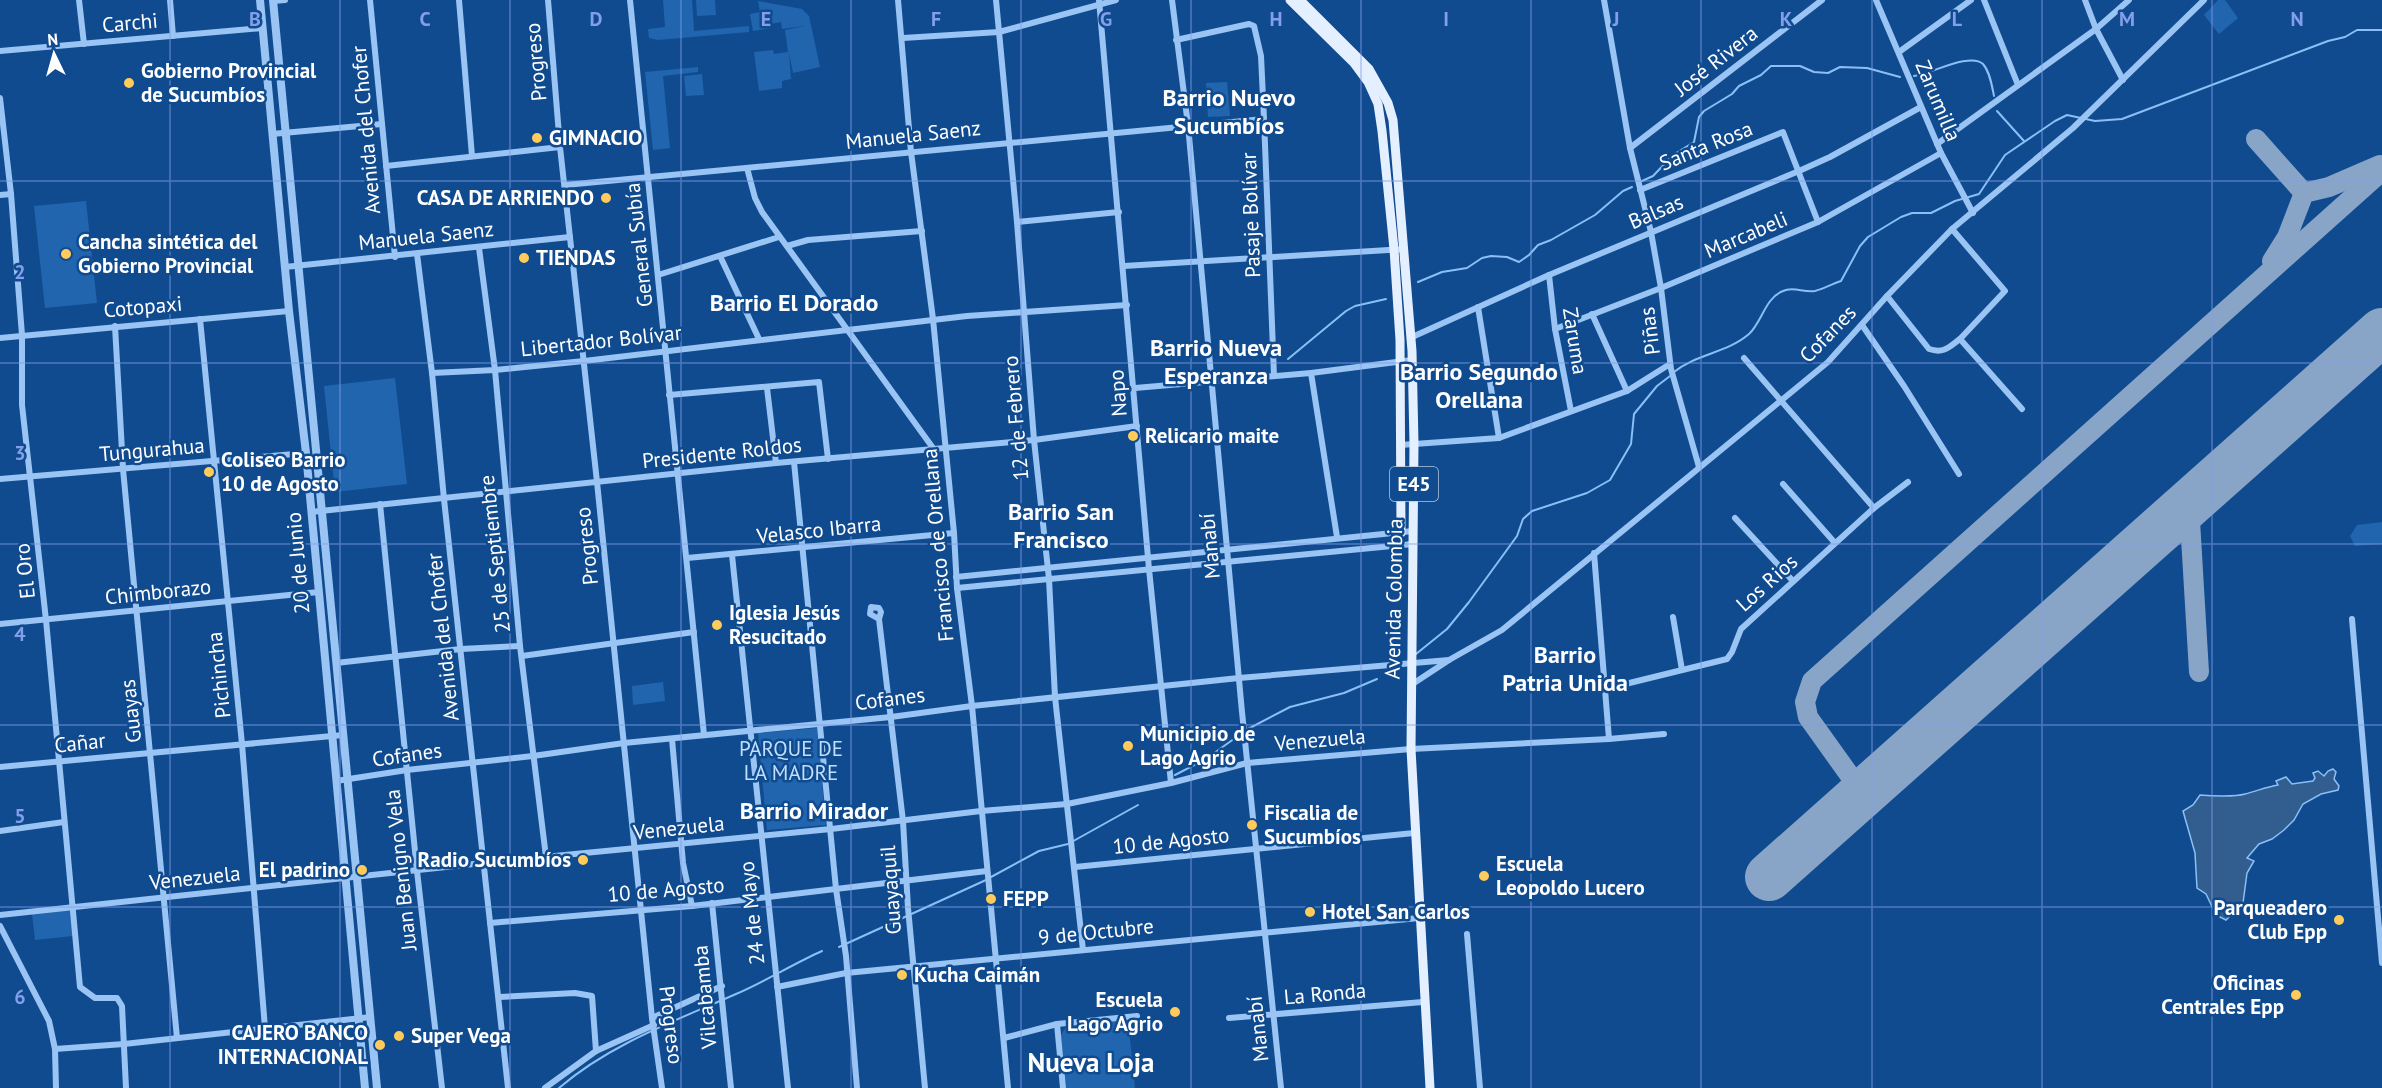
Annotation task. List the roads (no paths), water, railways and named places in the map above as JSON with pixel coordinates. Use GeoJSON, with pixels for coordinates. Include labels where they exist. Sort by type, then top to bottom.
{"type":"FeatureCollection","features":[{"type":"Feature","properties":{"kind":"main road","name":"Avenida Colombia"},"geometry":{"type":"LineString","coordinates":[[1290,0],[1354,63],[1368,82],[1378,104],[1383,131],[1400,340],[1401,533]]}},
{"type":"Feature","properties":{"kind":"main road","name":"Avenida Colombia"},"geometry":{"type":"LineString","coordinates":[[1300,0],[1369,69],[1388,103],[1393,120],[1412,360],[1414,444],[1410,662],[1411,749],[1423,1002],[1430,1088]]}},
{"type":"Feature","properties":{"kind":"street"},"geometry":{"type":"LineString","coordinates":[[79,0],[84,44]]}},
{"type":"Feature","properties":{"kind":"street"},"geometry":{"type":"LineString","coordinates":[[170,0],[173,36]]}},
{"type":"Feature","properties":{"kind":"street","name":"20 de Junio"},"geometry":{"type":"LineString","coordinates":[[260,0],[289,311],[306,453],[365,1088]]}},
{"type":"Feature","properties":{"kind":"street"},"geometry":{"type":"LineString","coordinates":[[273,1],[285,0]]}},
{"type":"Feature","properties":{"kind":"street","name":"Avenida del Chofer"},"geometry":{"type":"LineString","coordinates":[[370,0],[395,257]]}},
{"type":"Feature","properties":{"kind":"street"},"geometry":{"type":"LineString","coordinates":[[459,0],[472,156]]}},
{"type":"Feature","properties":{"kind":"street","name":"Progreso"},"geometry":{"type":"LineString","coordinates":[[548,0],[560,147],[662,1088]]}},
{"type":"Feature","properties":{"kind":"street","name":"General Subía"},"geometry":{"type":"LineString","coordinates":[[630,0],[704,735]]}},
{"type":"Feature","properties":{"kind":"street","name":"Francisco de Orellana"},"geometry":{"type":"LineString","coordinates":[[898,0],[911,152],[933,319],[954,533],[957,588],[972,706],[1008,1088]]}},
{"type":"Feature","properties":{"kind":"street","name":"12 de Febrero"},"geometry":{"type":"LineString","coordinates":[[996,0],[1017,222],[1034,440],[1049,579],[1055,697],[1075,867]]}},
{"type":"Feature","properties":{"kind":"street"},"geometry":{"type":"LineString","coordinates":[[903,38],[999,32],[1116,0]]}},
{"type":"Feature","properties":{"kind":"street","name":"Manabí"},"geometry":{"type":"LineString","coordinates":[[1172,0],[1188,125],[1255,849],[1281,1088]]}},
{"type":"Feature","properties":{"kind":"street","name":"Piñas"},"geometry":{"type":"LineString","coordinates":[[1604,0],[1630,148],[1651,232],[1661,288],[1670,364],[1699,467]]}},
{"type":"Feature","properties":{"kind":"street","name":"José Rivera"},"geometry":{"type":"LineString","coordinates":[[1630,148],[1822,0]]}},
{"type":"Feature","properties":{"kind":"street","name":"Zarumilla"},"geometry":{"type":"LineString","coordinates":[[1876,0],[1941,153],[1973,213]]}},
{"type":"Feature","properties":{"kind":"street"},"geometry":{"type":"LineString","coordinates":[[1899,52],[1971,0]]}},
{"type":"Feature","properties":{"kind":"street"},"geometry":{"type":"LineString","coordinates":[[1983,0],[2018,85]]}},
{"type":"Feature","properties":{"kind":"street"},"geometry":{"type":"LineString","coordinates":[[2085,0],[2096,29],[2123,80]]}},
{"type":"Feature","properties":{"kind":"street"},"geometry":{"type":"LineString","coordinates":[[1938,144],[2096,29],[2129,0]]}},
{"type":"Feature","properties":{"kind":"street","name":"20 de Junio"},"geometry":{"type":"LineString","coordinates":[[273,1],[377,1088]]}},
{"type":"Feature","properties":{"kind":"street","name":"Cofanes"},"geometry":{"type":"LineString","coordinates":[[1411,686],[1449,660],[1502,630],[1828,362],[1887,296],[1952,229],[2073,128],[2200,1]]}},
{"type":"Feature","properties":{"kind":"street","name":"Napo"},"geometry":{"type":"LineString","coordinates":[[1099,3],[1149,569],[1171,783]]}},
{"type":"Feature","properties":{"kind":"street"},"geometry":{"type":"LineString","coordinates":[[261,14],[274,12]]}},
{"type":"Feature","properties":{"kind":"street","name":"Pasaje Bolívar"},"geometry":{"type":"LineString","coordinates":[[1176,40],[1252,24],[1261,56],[1274,376]]}},
{"type":"Feature","properties":{"kind":"street","name":"Carchi"},"geometry":{"type":"LineString","coordinates":[[0,51],[263,28]]}},
{"type":"Feature","properties":{"kind":"street","name":"El Oro"},"geometry":{"type":"LineString","coordinates":[[0,98],[11,194],[22,335],[22,405],[46,620],[80,987],[95,998],[117,998],[122,1006],[124,1044]]}},
{"type":"Feature","properties":{"kind":"street","name":"Balsas"},"geometry":{"type":"LineString","coordinates":[[1400,340],[1411,338],[1549,275],[1799,171],[1830,157],[1921,107]]}},
{"type":"Feature","properties":{"kind":"street","name":"Manuela Saenz"},"geometry":{"type":"LineString","coordinates":[[565,184],[649,178],[1264,119]]}},
{"type":"Feature","properties":{"kind":"street"},"geometry":{"type":"LineString","coordinates":[[272,134],[382,124]]}},
{"type":"Feature","properties":{"kind":"street","name":"Santa Rosa"},"geometry":{"type":"LineString","coordinates":[[1640,190],[1783,132],[1799,171]]}},
{"type":"Feature","properties":{"kind":"street"},"geometry":{"type":"LineString","coordinates":[[386,166],[560,147]]}},
{"type":"Feature","properties":{"kind":"street","name":"Marcabeli"},"geometry":{"type":"LineString","coordinates":[[1555,329],[1661,288],[1818,222],[1941,153]]}},
{"type":"Feature","properties":{"kind":"street"},"geometry":{"type":"LineString","coordinates":[[747,168],[754,198],[779,237],[933,448]]}},
{"type":"Feature","properties":{"kind":"street"},"geometry":{"type":"LineString","coordinates":[[1799,171],[1818,222]]}},
{"type":"Feature","properties":{"kind":"street"},"geometry":{"type":"LineString","coordinates":[[0,195],[11,194]]}},
{"type":"Feature","properties":{"kind":"street"},"geometry":{"type":"LineString","coordinates":[[1017,222],[1119,212]]}},
{"type":"Feature","properties":{"kind":"street"},"geometry":{"type":"LineString","coordinates":[[1887,296],[1929,349],[1938,352],[1945,351],[1960,339],[2005,291],[1952,229]]}},
{"type":"Feature","properties":{"kind":"street"},"geometry":{"type":"LineString","coordinates":[[787,246],[808,240],[922,231]]}},
{"type":"Feature","properties":{"kind":"street","name":"Manuela Saenz"},"geometry":{"type":"LineString","coordinates":[[285,267],[570,237]]}},
{"type":"Feature","properties":{"kind":"street"},"geometry":{"type":"LineString","coordinates":[[658,275],[779,237]]}},
{"type":"Feature","properties":{"kind":"street","name":"25 de Septiembre"},"geometry":{"type":"LineString","coordinates":[[479,248],[495,370],[520,646],[546,857]]}},
{"type":"Feature","properties":{"kind":"street"},"geometry":{"type":"LineString","coordinates":[[1124,266],[1405,249]]}},
{"type":"Feature","properties":{"kind":"street","name":"Avenida del Chofer"},"geometry":{"type":"LineString","coordinates":[[417,254],[432,373],[508,1088]]}},
{"type":"Feature","properties":{"kind":"street"},"geometry":{"type":"LineString","coordinates":[[720,256],[759,339]]}},
{"type":"Feature","properties":{"kind":"street","name":"Zaruma"},"geometry":{"type":"LineString","coordinates":[[1549,275],[1555,329],[1571,411]]}},
{"type":"Feature","properties":{"kind":"street","name":"Libertador Bolívar"},"geometry":{"type":"LineString","coordinates":[[432,373],[495,370],[584,361],[933,319],[1127,305]]}},
{"type":"Feature","properties":{"kind":"street"},"geometry":{"type":"LineString","coordinates":[[1478,308],[1499,438]]}},
{"type":"Feature","properties":{"kind":"street","name":"Cotopaxi"},"geometry":{"type":"LineString","coordinates":[[0,338],[289,311]]}},
{"type":"Feature","properties":{"kind":"street"},"geometry":{"type":"LineString","coordinates":[[1592,314],[1627,391]]}},
{"type":"Feature","properties":{"kind":"street","name":"Pichincha"},"geometry":{"type":"LineString","coordinates":[[200,319],[242,744],[265,1028]]}},
{"type":"Feature","properties":{"kind":"street"},"geometry":{"type":"LineString","coordinates":[[1862,325],[1959,474]]}},
{"type":"Feature","properties":{"kind":"street","name":"Guayas"},"geometry":{"type":"LineString","coordinates":[[115,326],[123,470],[152,752],[177,1038]]}},
{"type":"Feature","properties":{"kind":"street"},"geometry":{"type":"LineString","coordinates":[[1960,339],[2022,409]]}},
{"type":"Feature","properties":{"kind":"street"},"geometry":{"type":"LineString","coordinates":[[1744,358],[1874,508]]}},
{"type":"Feature","properties":{"kind":"street"},"geometry":{"type":"LineString","coordinates":[[1134,388],[1311,374],[1412,360]]}},
{"type":"Feature","properties":{"kind":"street"},"geometry":{"type":"LineString","coordinates":[[1400,444],[1499,438],[1627,391],[1670,364]]}},
{"type":"Feature","properties":{"kind":"street"},"geometry":{"type":"LineString","coordinates":[[1311,374],[1337,537]]}},
{"type":"Feature","properties":{"kind":"street"},"geometry":{"type":"LineString","coordinates":[[669,395],[819,382],[828,459]]}},
{"type":"Feature","properties":{"kind":"street"},"geometry":{"type":"LineString","coordinates":[[767,388],[776,463]]}},
{"type":"Feature","properties":{"kind":"street","name":"Presidente Roldos"},"geometry":{"type":"LineString","coordinates":[[311,512],[444,500],[776,463],[1034,440],[1137,426]]}},
{"type":"Feature","properties":{"kind":"street","name":"Tungurahua"},"geometry":{"type":"LineString","coordinates":[[0,479],[306,453]]}},
{"type":"Feature","properties":{"kind":"street"},"geometry":{"type":"LineString","coordinates":[[794,462],[836,888],[846,956],[856,1088]]}},
{"type":"Feature","properties":{"kind":"street","name":"Los Rios"},"geometry":{"type":"LineString","coordinates":[[1605,689],[1727,659],[1741,628],[1874,508],[1908,482]]}},
{"type":"Feature","properties":{"kind":"street"},"geometry":{"type":"LineString","coordinates":[[1783,484],[1835,543]]}},
{"type":"Feature","properties":{"kind":"street","name":"Juan Benigno Vela"},"geometry":{"type":"LineString","coordinates":[[380,504],[406,770],[442,1088]]}},
{"type":"Feature","properties":{"kind":"street"},"geometry":{"type":"LineString","coordinates":[[1735,518],[1793,581]]}},
{"type":"Feature","properties":{"kind":"street"},"geometry":{"type":"LineString","coordinates":[[956,577],[1413,531]]}},
{"type":"Feature","properties":{"kind":"street","name":"Velasco Ibarra"},"geometry":{"type":"LineString","coordinates":[[687,558],[954,533]]}},
{"type":"Feature","properties":{"kind":"street"},"geometry":{"type":"LineString","coordinates":[[957,588],[1413,544]]}},
{"type":"Feature","properties":{"kind":"street"},"geometry":{"type":"LineString","coordinates":[[1593,553],[1609,739]]}},
{"type":"Feature","properties":{"kind":"street","name":"24 de Mayo"},"geometry":{"type":"LineString","coordinates":[[732,555],[788,1088]]}},
{"type":"Feature","properties":{"kind":"street","name":"Chimborazo"},"geometry":{"type":"LineString","coordinates":[[0,624],[319,592]]}},
{"type":"Feature","properties":{"kind":"street"},"geometry":{"type":"LineString","coordinates":[[1673,617],[1682,670]]}},
{"type":"Feature","properties":{"kind":"street","name":"Guayaquil"},"geometry":{"type":"LineString","coordinates":[[879,619],[903,821],[910,935],[925,1088]]}},
{"type":"Feature","properties":{"kind":"street"},"geometry":{"type":"LineString","coordinates":[[2352,619],[2382,963]]}},
{"type":"Feature","properties":{"kind":"street"},"geometry":{"type":"LineString","coordinates":[[522,656],[694,632]]}},
{"type":"Feature","properties":{"kind":"street"},"geometry":{"type":"LineString","coordinates":[[336,663],[461,649],[520,646]]}},
{"type":"Feature","properties":{"kind":"street","name":"Cofanes"},"geometry":{"type":"LineString","coordinates":[[336,782],[406,770],[472,764],[624,743],[891,717],[972,706],[1239,678],[1449,660]]}},
{"type":"Feature","properties":{"kind":"street","name":"Venezuela"},"geometry":{"type":"LineString","coordinates":[[0,915],[483,863],[831,829],[981,811],[1067,804],[1171,783],[1247,763],[1411,749],[1664,734]]}},
{"type":"Feature","properties":{"kind":"street","name":"Cañar"},"geometry":{"type":"LineString","coordinates":[[0,767],[343,735]]}},
{"type":"Feature","properties":{"kind":"street"},"geometry":{"type":"LineString","coordinates":[[672,739],[683,863],[692,906]]}},
{"type":"Feature","properties":{"kind":"street"},"geometry":{"type":"LineString","coordinates":[[0,831],[64,822]]}},
{"type":"Feature","properties":{"kind":"street","name":"10 de Agosto"},"geometry":{"type":"LineString","coordinates":[[1075,867],[1414,833]]}},
{"type":"Feature","properties":{"kind":"street"},"geometry":{"type":"LineString","coordinates":[[1075,867],[1083,950]]}},
{"type":"Feature","properties":{"kind":"street","name":"10 de Agosto"},"geometry":{"type":"LineString","coordinates":[[490,923],[692,906],[987,871]]}},
{"type":"Feature","properties":{"kind":"street","name":"Vilcabamba"},"geometry":{"type":"LineString","coordinates":[[712,903],[731,1088]]}},
{"type":"Feature","properties":{"kind":"street","name":"9 de Octubre"},"geometry":{"type":"LineString","coordinates":[[777,987],[846,973],[1419,918]]}},
{"type":"Feature","properties":{"kind":"street"},"geometry":{"type":"LineString","coordinates":[[0,926],[50,1021],[55,1049],[56,1088]]}},
{"type":"Feature","properties":{"kind":"street"},"geometry":{"type":"LineString","coordinates":[[1467,934],[1480,1088]]}},
{"type":"Feature","properties":{"kind":"street"},"geometry":{"type":"LineString","coordinates":[[545,1088],[596,1051],[722,986]]}},
{"type":"Feature","properties":{"kind":"street"},"geometry":{"type":"LineString","coordinates":[[500,997],[575,993],[592,996],[596,1051]]}},
{"type":"Feature","properties":{"kind":"street","name":"La Ronda"},"geometry":{"type":"LineString","coordinates":[[1229,1018],[1423,1002]]}},
{"type":"Feature","properties":{"kind":"street"},"geometry":{"type":"LineString","coordinates":[[1004,1038],[1057,1024],[1137,1016]]}},
{"type":"Feature","properties":{"kind":"street"},"geometry":{"type":"LineString","coordinates":[[55,1049],[124,1044],[371,1017]]}},
{"type":"Feature","properties":{"kind":"street"},"geometry":{"type":"LineString","coordinates":[[1057,1024],[1063,1088]]}},
{"type":"Feature","properties":{"kind":"street"},"geometry":{"type":"LineString","coordinates":[[124,1044],[126,1088]]}},
{"type":"Feature","properties":{"kind":"waterway"},"geometry":{"type":"LineString","coordinates":[[1674,372],[1749,334],[1777,294],[1791,289],[1815,291],[1841,281],[1860,246],[1868,237],[1901,217],[1912,213],[1931,213],[1955,201],[1979,194],[2005,155],[2067,115],[2095,121],[2122,119],[2328,41],[2345,37],[2357,30],[2382,30]]}},
{"type":"Feature","properties":{"kind":"waterway"},"geometry":{"type":"LineString","coordinates":[[1914,76],[1960,62],[1977,61],[1983,64],[1987,71],[1994,96]]}},
{"type":"Feature","properties":{"kind":"waterway"},"geometry":{"type":"LineString","coordinates":[[1642,181],[1653,176],[1673,155],[1694,142],[1699,117],[1704,111],[1732,94],[1739,86],[1761,75],[1771,66],[1800,66],[1814,72],[1828,73],[1840,67],[1867,68],[1900,77]]}},
{"type":"Feature","properties":{"kind":"waterway"},"geometry":{"type":"LineString","coordinates":[[1997,111],[2024,141]]}},
{"type":"Feature","properties":{"kind":"waterway"},"geometry":{"type":"LineString","coordinates":[[1418,282],[1442,272],[1467,268],[1482,258],[1491,256],[1507,257],[1519,262],[1538,245],[1595,215],[1623,191],[1632,187]]}},
{"type":"Feature","properties":{"kind":"waterway"},"geometry":{"type":"LineString","coordinates":[[1288,359],[1346,311],[1355,306],[1386,299]]}},
{"type":"Feature","properties":{"kind":"waterway"},"geometry":{"type":"LineString","coordinates":[[1416,654],[1447,629],[1469,602],[1517,536],[1523,519],[1532,511],[1587,493],[1610,480],[1631,444],[1634,414],[1657,386],[1670,376]]}},
{"type":"Feature","properties":{"kind":"waterway"},"geometry":{"type":"LineString","coordinates":[[1246,730],[1290,707],[1344,693],[1377,679]]}},
{"type":"Feature","properties":{"kind":"waterway"},"geometry":{"type":"LineString","coordinates":[[1175,775],[1206,759],[1242,733]]}},
{"type":"Feature","properties":{"kind":"waterway"},"geometry":{"type":"LineString","coordinates":[[991,877],[1039,851],[1068,844],[1138,805]]}},
{"type":"Feature","properties":{"kind":"waterway"},"geometry":{"type":"LineString","coordinates":[[839,947],[986,880]]}},
{"type":"Feature","properties":{"kind":"waterway"},"geometry":{"type":"LineString","coordinates":[[559,1088],[579,1072],[621,1046],[747,989],[822,951]]}},
{"type":"Feature","properties":{"kind":"place","name":"Gobierno Provincial de Sucumbíos"},"geometry":{"type":"Point","coordinates":[129,83]}},
{"type":"Feature","properties":{"kind":"place","name":"GIMNACIO"},"geometry":{"type":"Point","coordinates":[537,138]}},
{"type":"Feature","properties":{"kind":"place","name":"CASA DE ARRIENDO"},"geometry":{"type":"Point","coordinates":[606,198]}},
{"type":"Feature","properties":{"kind":"place","name":"Cancha sintética del Gobierno Provincial"},"geometry":{"type":"Point","coordinates":[66,254]}},
{"type":"Feature","properties":{"kind":"place","name":"TIENDAS"},"geometry":{"type":"Point","coordinates":[524,258]}},
{"type":"Feature","properties":{"kind":"place","name":"Relicario maite"},"geometry":{"type":"Point","coordinates":[1133,436]}},
{"type":"Feature","properties":{"kind":"place","name":"Coliseo Barrio 10 de Agosto"},"geometry":{"type":"Point","coordinates":[209,472]}},
{"type":"Feature","properties":{"kind":"place","name":"Iglesia Jesús Resucitado"},"geometry":{"type":"Point","coordinates":[717,625]}},
{"type":"Feature","properties":{"kind":"place","name":"Municipio de Lago Agrio"},"geometry":{"type":"Point","coordinates":[1128,746]}},
{"type":"Feature","properties":{"kind":"place","name":"Fiscalia de Sucumbíos"},"geometry":{"type":"Point","coordinates":[1252,825]}},
{"type":"Feature","properties":{"kind":"place","name":"Radio Sucumbíos"},"geometry":{"type":"Point","coordinates":[583,860]}},
{"type":"Feature","properties":{"kind":"place","name":"El padrino"},"geometry":{"type":"Point","coordinates":[362,870]}},
{"type":"Feature","properties":{"kind":"place","name":"Escuela Leopoldo Lucero"},"geometry":{"type":"Point","coordinates":[1484,876]}},
{"type":"Feature","properties":{"kind":"place","name":"FEPP"},"geometry":{"type":"Point","coordinates":[991,899]}},
{"type":"Feature","properties":{"kind":"place","name":"Hotel San Carlos"},"geometry":{"type":"Point","coordinates":[1310,912]}},
{"type":"Feature","properties":{"kind":"place","name":"Parqueadero Club Epp"},"geometry":{"type":"Point","coordinates":[2339,920]}},
{"type":"Feature","properties":{"kind":"place","name":"Kucha Caimán"},"geometry":{"type":"Point","coordinates":[902,975]}},
{"type":"Feature","properties":{"kind":"place","name":"Oficinas Centrales Epp"},"geometry":{"type":"Point","coordinates":[2296,995]}},
{"type":"Feature","properties":{"kind":"place","name":"Escuela Lago Agrio"},"geometry":{"type":"Point","coordinates":[1175,1012]}},
{"type":"Feature","properties":{"kind":"place","name":"Super Vega"},"geometry":{"type":"Point","coordinates":[399,1036]}},
{"type":"Feature","properties":{"kind":"place","name":"CAJERO BANCO INTERNACIONAL"},"geometry":{"type":"Point","coordinates":[380,1045]}},
{"type":"Feature","properties":{"kind":"district","name":"Barrio Nuevo Sucumbíos"},"geometry":{"type":"Point","coordinates":[1229,112]}},
{"type":"Feature","properties":{"kind":"district","name":"Barrio El Dorado"},"geometry":{"type":"Point","coordinates":[794,303]}},
{"type":"Feature","properties":{"kind":"district","name":"Barrio Nueva Esperanza"},"geometry":{"type":"Point","coordinates":[1216,362]}},
{"type":"Feature","properties":{"kind":"district","name":"Barrio Segundo Orellana"},"geometry":{"type":"Point","coordinates":[1479,386]}},
{"type":"Feature","properties":{"kind":"district","name":"Barrio San Francisco"},"geometry":{"type":"Point","coordinates":[1061,526]}},
{"type":"Feature","properties":{"kind":"district","name":"Barrio Patria Unida"},"geometry":{"type":"Point","coordinates":[1565,669]}},
{"type":"Feature","properties":{"kind":"district","name":"Barrio Mirador"},"geometry":{"type":"Point","coordinates":[814,811]}},
{"type":"Feature","properties":{"kind":"district","name":"Nueva Loja"},"geometry":{"type":"Point","coordinates":[1091,1063]}},
{"type":"Feature","properties":{"kind":"park label","name":"PARQUE DE LA MADRE"},"geometry":{"type":"Point","coordinates":[791,761]}}]}
